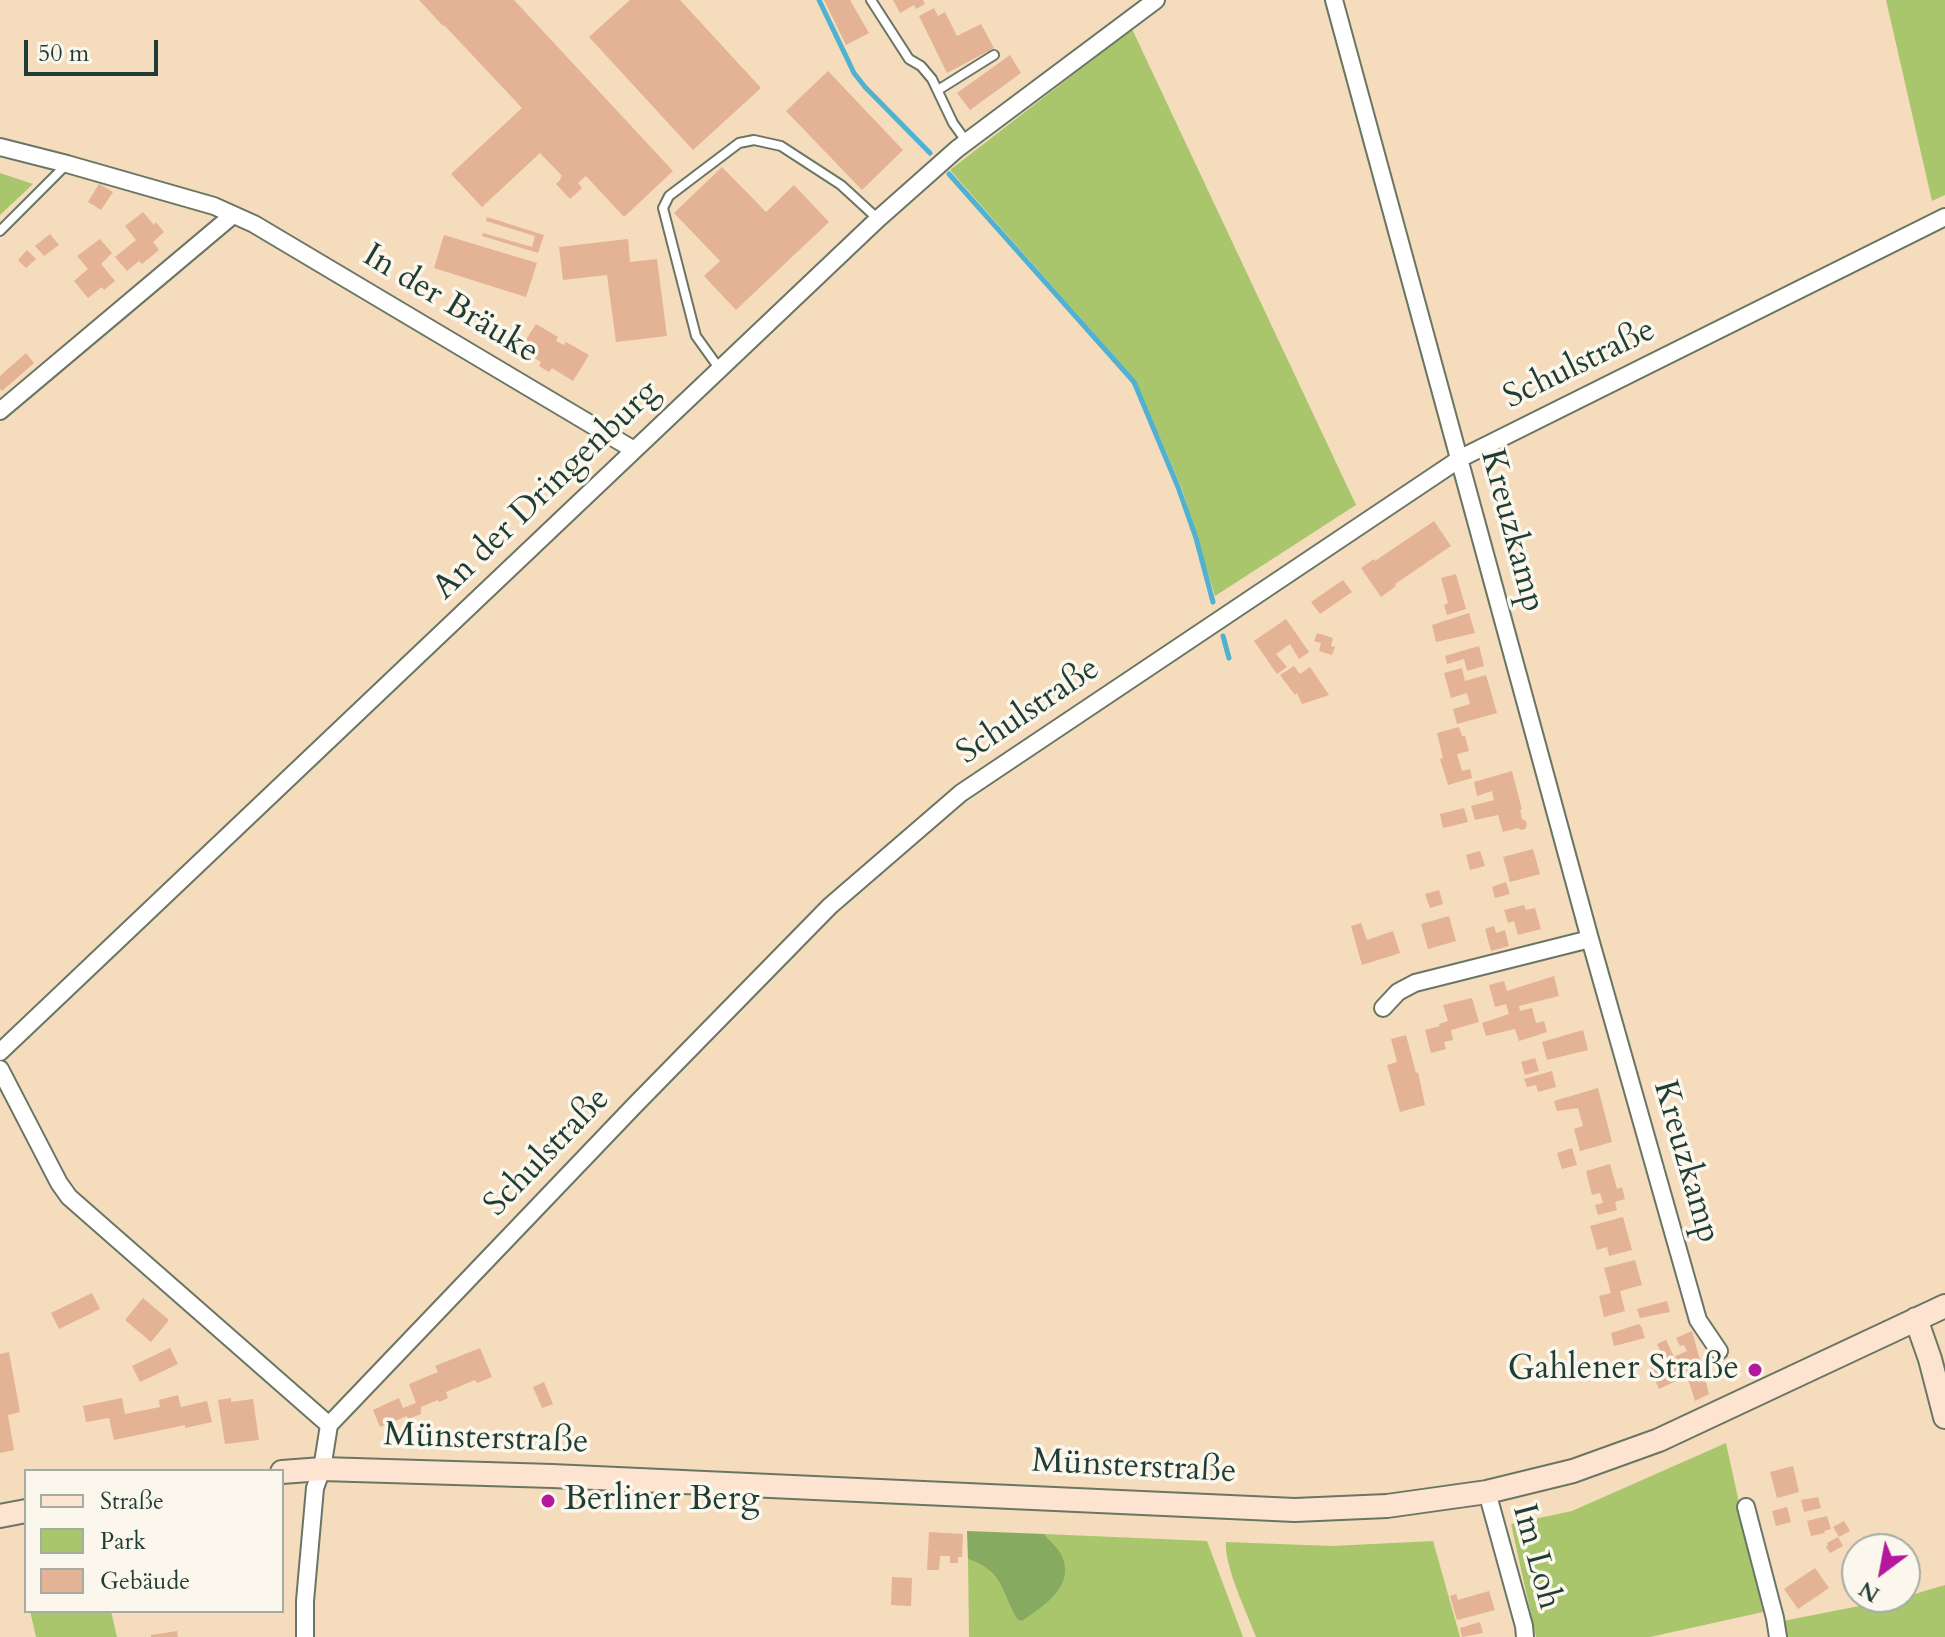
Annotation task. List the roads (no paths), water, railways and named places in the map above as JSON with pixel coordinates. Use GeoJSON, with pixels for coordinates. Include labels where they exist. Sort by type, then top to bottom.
{"type":"FeatureCollection","features":[{"type":"Feature","properties":{"kind":"main road","name":"Münsterstraße"},"geometry":{"type":"LineString","coordinates":[[284,1472],[322,1469],[568,1476],[1295,1510],[1387,1506],[1487,1492],[1573,1471],[1659,1440],[1945,1306]]}},
{"type":"Feature","properties":{"kind":"main road"},"geometry":{"type":"LineString","coordinates":[[1916,1319],[1945,1417]]}},
{"type":"Feature","properties":{"kind":"main road"},"geometry":{"type":"LineString","coordinates":[[0,1516],[24,1511]]}},
{"type":"Feature","properties":{"kind":"street","name":"An der Dringenburg"},"geometry":{"type":"LineString","coordinates":[[0,1052],[878,219],[967,142],[1156,0]]}},
{"type":"Feature","properties":{"kind":"street","name":"Kreuzkamp"},"geometry":{"type":"LineString","coordinates":[[1334,0],[1590,939],[1698,1320],[1719,1351]]}},
{"type":"Feature","properties":{"kind":"street","name":"In der Bräuke"},"geometry":{"type":"LineString","coordinates":[[0,147],[214,206],[254,224],[634,450]]}},
{"type":"Feature","properties":{"kind":"street"},"geometry":{"type":"LineString","coordinates":[[1,409],[233,215]]}},
{"type":"Feature","properties":{"kind":"street","name":"Schulstraße"},"geometry":{"type":"LineString","coordinates":[[329,1425],[830,906],[961,793],[1461,458],[1945,217]]}},
{"type":"Feature","properties":{"kind":"street"},"geometry":{"type":"LineString","coordinates":[[1383,1008],[1398,992],[1415,983],[1590,939]]}},
{"type":"Feature","properties":{"kind":"street"},"geometry":{"type":"LineString","coordinates":[[0,1069],[69,1197],[329,1425],[322,1469],[315,1488],[305,1601],[305,1637]]}},
{"type":"Feature","properties":{"kind":"street","name":"Im Loh"},"geometry":{"type":"LineString","coordinates":[[1487,1492],[1525,1637]]}},
{"type":"Feature","properties":{"kind":"street"},"geometry":{"type":"LineString","coordinates":[[1746,1507],[1778,1637]]}},
{"type":"Feature","properties":{"kind":"lane"},"geometry":{"type":"LineString","coordinates":[[871,0],[909,59],[921,66],[932,79],[953,123],[967,142]]}},
{"type":"Feature","properties":{"kind":"lane"},"geometry":{"type":"LineString","coordinates":[[938,90],[994,55]]}},
{"type":"Feature","properties":{"kind":"lane"},"geometry":{"type":"LineString","coordinates":[[719,368],[696,336],[663,208],[669,196],[739,143],[754,140],[781,146],[841,185],[878,219]]}},
{"type":"Feature","properties":{"kind":"lane"},"geometry":{"type":"LineString","coordinates":[[0,231],[67,164]]}},
{"type":"Feature","properties":{"kind":"waterway"},"geometry":{"type":"LineString","coordinates":[[819,0],[854,73],[930,153]]}},
{"type":"Feature","properties":{"kind":"waterway"},"geometry":{"type":"LineString","coordinates":[[949,174],[1134,382],[1178,487],[1213,602]]}},
{"type":"Feature","properties":{"kind":"waterway"},"geometry":{"type":"LineString","coordinates":[[1223,636],[1229,658]]}},
{"type":"Feature","properties":{"kind":"place","name":"Gahlener Straße"},"geometry":{"type":"Point","coordinates":[1755,1370]}},
{"type":"Feature","properties":{"kind":"place","name":"Berliner Berg"},"geometry":{"type":"Point","coordinates":[548,1501]}}]}
